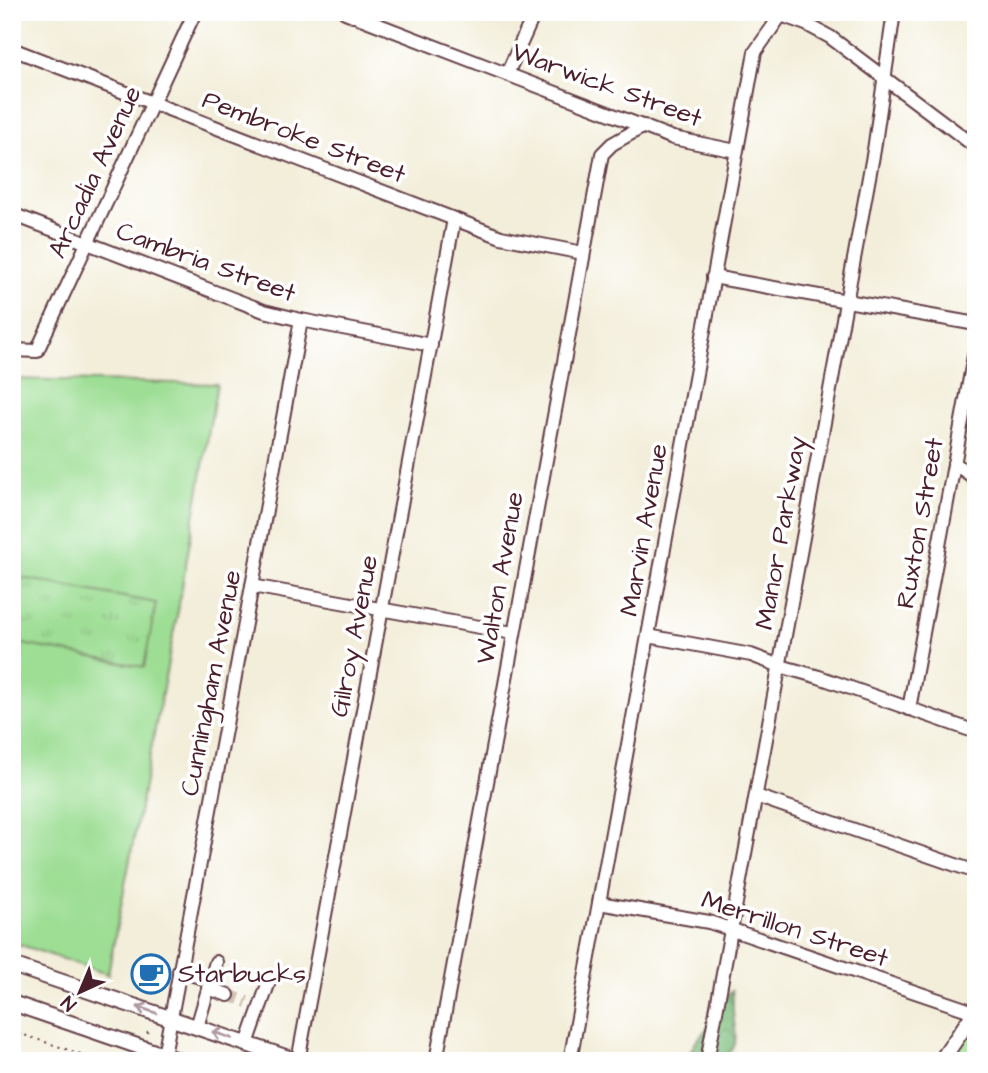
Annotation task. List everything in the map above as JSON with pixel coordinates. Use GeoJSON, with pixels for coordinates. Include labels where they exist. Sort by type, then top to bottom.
{"type":"FeatureCollection","features":[{"type":"Feature","properties":{"kind":"main road"},"geometry":{"type":"LineString","coordinates":[[12,965],[298,1061]]}},
{"type":"Feature","properties":{"kind":"main road"},"geometry":{"type":"LineString","coordinates":[[12,1003],[181,1061]]}},
{"type":"Feature","properties":{"kind":"main road"},"geometry":{"type":"LineString","coordinates":[[942,1061],[975,1011]]}},
{"type":"Feature","properties":{"kind":"street","name":"Arcadia Avenue"},"geometry":{"type":"LineString","coordinates":[[12,350],[37,351],[195,12]]}},
{"type":"Feature","properties":{"kind":"street","name":"Warwick Street"},"geometry":{"type":"LineString","coordinates":[[345,12],[364,15],[506,74],[673,138],[736,151]]}},
{"type":"Feature","properties":{"kind":"street"},"geometry":{"type":"LineString","coordinates":[[506,74],[535,12]]}},
{"type":"Feature","properties":{"kind":"street","name":"Manor Parkway"},"geometry":{"type":"LineString","coordinates":[[709,1060],[874,150],[894,12]]}},
{"type":"Feature","properties":{"kind":"street"},"geometry":{"type":"LineString","coordinates":[[777,14],[806,24],[830,37],[976,147]]}},
{"type":"Feature","properties":{"kind":"street","name":"Marvin Avenue"},"geometry":{"type":"LineString","coordinates":[[570,1061],[755,52],[777,14]]}},
{"type":"Feature","properties":{"kind":"street","name":"Pembroke Street"},"geometry":{"type":"LineString","coordinates":[[12,49],[501,237],[583,253]]}},
{"type":"Feature","properties":{"kind":"street","name":"Walton Avenue"},"geometry":{"type":"LineString","coordinates":[[436,1061],[602,154],[612,144],[644,127]]}},
{"type":"Feature","properties":{"kind":"street","name":"Cambria Street"},"geometry":{"type":"LineString","coordinates":[[12,214],[264,311],[431,345]]}},
{"type":"Feature","properties":{"kind":"street","name":"Gilroy Avenue"},"geometry":{"type":"LineString","coordinates":[[298,1061],[454,219]]}},
{"type":"Feature","properties":{"kind":"street"},"geometry":{"type":"LineString","coordinates":[[713,277],[976,324]]}},
{"type":"Feature","properties":{"kind":"street","name":"Cunningham Avenue"},"geometry":{"type":"LineString","coordinates":[[164,1055],[300,320]]}},
{"type":"Feature","properties":{"kind":"street","name":"Ruxton Street"},"geometry":{"type":"LineString","coordinates":[[909,709],[976,345]]}},
{"type":"Feature","properties":{"kind":"street"},"geometry":{"type":"LineString","coordinates":[[954,463],[976,479]]}},
{"type":"Feature","properties":{"kind":"street"},"geometry":{"type":"LineString","coordinates":[[252,586],[513,634]]}},
{"type":"Feature","properties":{"kind":"street"},"geometry":{"type":"LineString","coordinates":[[648,636],[751,655],[976,732]]}},
{"type":"Feature","properties":{"kind":"street"},"geometry":{"type":"LineString","coordinates":[[756,796],[976,872]]}},
{"type":"Feature","properties":{"kind":"street","name":"Merrillon Street"},"geometry":{"type":"LineString","coordinates":[[599,903],[709,922],[975,1011]]}},
{"type":"Feature","properties":{"kind":"street"},"geometry":{"type":"LineString","coordinates":[[197,1027],[216,962]]}},
{"type":"Feature","properties":{"kind":"street"},"geometry":{"type":"LineString","coordinates":[[179,971],[228,995]]}},
{"type":"Feature","properties":{"kind":"street"},"geometry":{"type":"LineString","coordinates":[[247,1044],[271,976]]}},
{"type":"Feature","properties":{"kind":"street"},"geometry":{"type":"LineString","coordinates":[[247,1002],[260,1006]]}},
{"type":"Feature","properties":{"kind":"street"},"geometry":{"type":"LineString","coordinates":[[12,1059],[19,1061]]}},
{"type":"Feature","properties":{"kind":"path"},"geometry":{"type":"LineString","coordinates":[[147,1033],[150,1027]]}},
{"type":"Feature","properties":{"kind":"path"},"geometry":{"type":"LineString","coordinates":[[12,1031],[102,1061]]}},
{"type":"Feature","properties":{"kind":"green space"},"geometry":{"type":"Polygon","coordinates":[[[12,379],[217,384],[178,610],[108,973],[110,975],[12,942],[12,379]]]}},
{"type":"Feature","properties":{"kind":"green space"},"geometry":{"type":"Polygon","coordinates":[[[12,576],[156,603],[144,667],[12,642],[12,576]]]}},
{"type":"Feature","properties":{"kind":"green space"},"geometry":{"type":"Polygon","coordinates":[[[732,991],[736,1037],[734,1047],[722,1057],[724,1061],[686,1061],[722,1000],[732,991]]]}},
{"type":"Feature","properties":{"kind":"green space"},"geometry":{"type":"Polygon","coordinates":[[[976,1010],[976,1056],[972,1061],[941,1061],[976,1010]]]}},
{"type":"Feature","properties":{"kind":"tunnel"},"geometry":{"type":"LineString","coordinates":[[228,995],[247,1002]]}},
{"type":"Feature","properties":{"kind":"place","name":"Starbucks"},"geometry":{"type":"Point","coordinates":[151,974]}}]}
